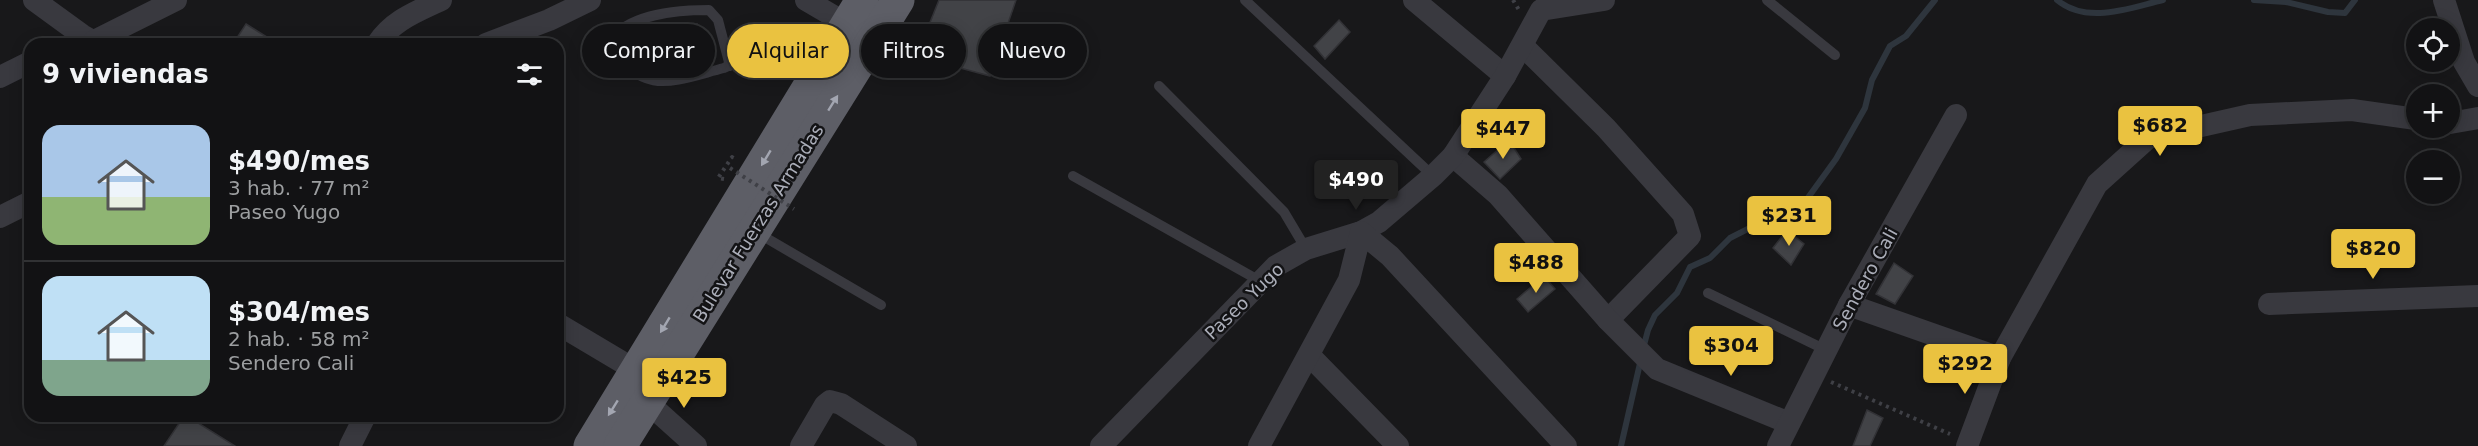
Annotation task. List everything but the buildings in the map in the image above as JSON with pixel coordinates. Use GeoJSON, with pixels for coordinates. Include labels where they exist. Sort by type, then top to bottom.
{"type":"FeatureCollection","features":[{"type":"Feature","properties":{"kind":"highway","name":"Bulevar Fuerzas Armadas"},"geometry":{"type":"LineString","coordinates":[[590,446],[641,386],[754,230],[898,0]]}},
{"type":"Feature","properties":{"kind":"highway","name":"Bulevar Fuerzas Armadas"},"geometry":{"type":"LineString","coordinates":[[836,24],[842,9]]}},
{"type":"Feature","properties":{"kind":"highway","name":"Bulevar Fuerzas Armadas"},"geometry":{"type":"LineString","coordinates":[[620,446],[641,386],[814,78]]}},
{"type":"Feature","properties":{"kind":"street"},"geometry":{"type":"LineString","coordinates":[[34,0],[81,38]]}},
{"type":"Feature","properties":{"kind":"street"},"geometry":{"type":"LineString","coordinates":[[92,38],[176,0]]}},
{"type":"Feature","properties":{"kind":"street"},"geometry":{"type":"LineString","coordinates":[[381,38],[397,21],[441,0]]}},
{"type":"Feature","properties":{"kind":"street"},"geometry":{"type":"LineString","coordinates":[[502,38],[549,20],[590,0]]}},
{"type":"Feature","properties":{"kind":"street"},"geometry":{"type":"LineString","coordinates":[[806,0],[842,9]]}},
{"type":"Feature","properties":{"kind":"street"},"geometry":{"type":"LineString","coordinates":[[1414,0],[1505,76]]}},
{"type":"Feature","properties":{"kind":"street","name":"Paseo Yugo"},"geometry":{"type":"LineString","coordinates":[[1101,446],[1276,266],[1306,249],[1361,232],[1379,222],[1433,176],[1453,156],[1505,76],[1541,10],[1604,0]]}},
{"type":"Feature","properties":{"kind":"street"},"geometry":{"type":"LineString","coordinates":[[2444,0],[2464,62],[2478,86]]}},
{"type":"Feature","properties":{"kind":"street"},"geometry":{"type":"LineString","coordinates":[[1523,45],[1606,128],[1683,214],[1690,237],[1608,321]]}},
{"type":"Feature","properties":{"kind":"street"},"geometry":{"type":"LineString","coordinates":[[0,77],[24,65]]}},
{"type":"Feature","properties":{"kind":"street"},"geometry":{"type":"LineString","coordinates":[[1968,444],[2000,358],[2097,184],[2148,138],[2250,115],[2352,110],[2406,118]]}},
{"type":"Feature","properties":{"kind":"street","name":"Sendero Cali"},"geometry":{"type":"LineString","coordinates":[[1778,446],[1849,305],[1956,115]]}},
{"type":"Feature","properties":{"kind":"street"},"geometry":{"type":"LineString","coordinates":[[2460,121],[2478,118]]}},
{"type":"Feature","properties":{"kind":"street"},"geometry":{"type":"LineString","coordinates":[[1453,156],[1498,195],[1608,321],[1657,369],[1789,423]]}},
{"type":"Feature","properties":{"kind":"street"},"geometry":{"type":"LineString","coordinates":[[0,217],[24,205]]}},
{"type":"Feature","properties":{"kind":"street"},"geometry":{"type":"LineString","coordinates":[[1259,446],[1310,356],[1349,280],[1361,232],[1390,256],[1566,446]]}},
{"type":"Feature","properties":{"kind":"street"},"geometry":{"type":"LineString","coordinates":[[2269,304],[2478,296]]}},
{"type":"Feature","properties":{"kind":"street"},"geometry":{"type":"LineString","coordinates":[[1849,305],[2000,358]]}},
{"type":"Feature","properties":{"kind":"street"},"geometry":{"type":"LineString","coordinates":[[564,328],[641,386],[696,446]]}},
{"type":"Feature","properties":{"kind":"street"},"geometry":{"type":"LineString","coordinates":[[1310,356],[1398,446]]}},
{"type":"Feature","properties":{"kind":"street"},"geometry":{"type":"LineString","coordinates":[[801,446],[825,405],[830,402],[841,404],[906,446]]}},
{"type":"Feature","properties":{"kind":"street"},"geometry":{"type":"LineString","coordinates":[[350,446],[362,422]]}},
{"type":"Feature","properties":{"kind":"lane"},"geometry":{"type":"LineString","coordinates":[[1245,0],[1433,176]]}},
{"type":"Feature","properties":{"kind":"lane"},"geometry":{"type":"LineString","coordinates":[[1767,0],[1835,55]]}},
{"type":"Feature","properties":{"kind":"lane"},"geometry":{"type":"LineString","coordinates":[[692,10],[710,10],[718,20],[730,66],[669,82],[646,81],[620,62],[609,43],[616,31],[634,22],[692,10]]}},
{"type":"Feature","properties":{"kind":"lane"},"geometry":{"type":"LineString","coordinates":[[1159,86],[1284,212],[1306,249]]}},
{"type":"Feature","properties":{"kind":"lane"},"geometry":{"type":"LineString","coordinates":[[1073,176],[1260,281]]}},
{"type":"Feature","properties":{"kind":"lane"},"geometry":{"type":"LineString","coordinates":[[754,230],[881,305]]}},
{"type":"Feature","properties":{"kind":"lane"},"geometry":{"type":"LineString","coordinates":[[1708,293],[1826,350]]}},
{"type":"Feature","properties":{"kind":"path"},"geometry":{"type":"LineString","coordinates":[[730,168],[794,209]]}},
{"type":"Feature","properties":{"kind":"path"},"geometry":{"type":"LineString","coordinates":[[1814,375],[1968,444]]}},
{"type":"Feature","properties":{"kind":"waterway"},"geometry":{"type":"LineString","coordinates":[[1643,349],[1655,315],[1677,293],[1690,267],[1710,258],[1730,238],[1807,199],[1836,159],[1865,108],[1872,80],[1890,46],[1906,36],[1935,0]]}},
{"type":"Feature","properties":{"kind":"waterway"},"geometry":{"type":"LineString","coordinates":[[2057,0],[2069,8],[2095,13],[2122,10],[2163,0]]}},
{"type":"Feature","properties":{"kind":"waterway"},"geometry":{"type":"LineString","coordinates":[[2254,0],[2286,2],[2328,12],[2345,13],[2355,0]]}},
{"type":"Feature","properties":{"kind":"waterway"},"geometry":{"type":"LineString","coordinates":[[1621,446],[1641,359]]}}]}
